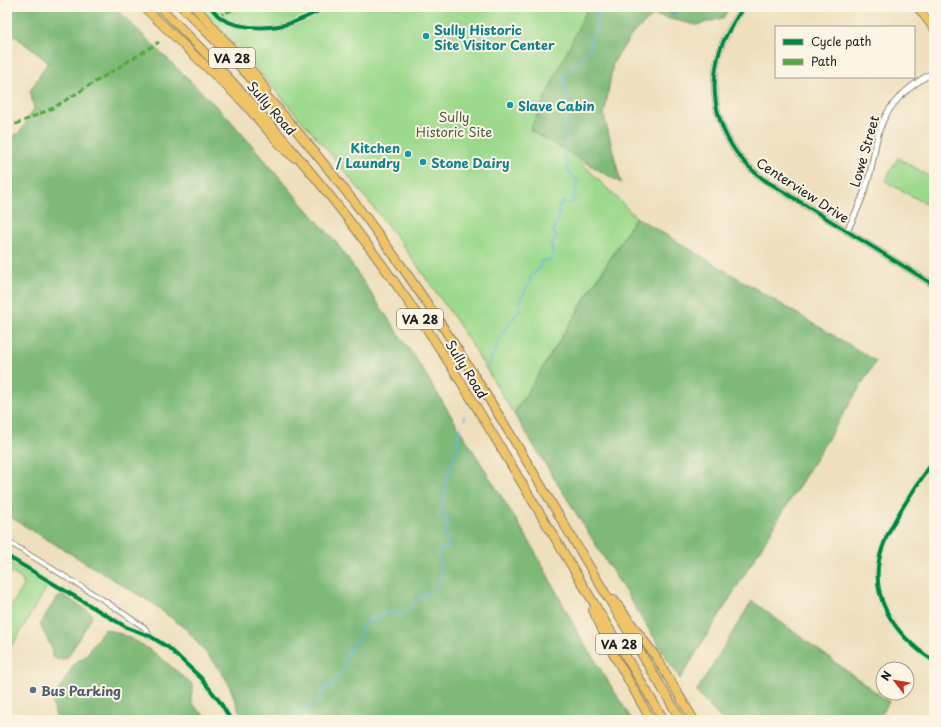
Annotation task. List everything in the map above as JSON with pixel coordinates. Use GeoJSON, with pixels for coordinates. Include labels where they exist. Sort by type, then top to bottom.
{"type":"FeatureCollection","features":[{"type":"Feature","properties":{"kind":"highway"},"geometry":{"type":"LineString","coordinates":[[144,7],[243,102],[286,151],[309,168]]}},
{"type":"Feature","properties":{"kind":"highway","name":"Sully Road"},"geometry":{"type":"LineString","coordinates":[[160,7],[245,95],[309,168],[369,246],[435,341],[664,720]]}},
{"type":"Feature","properties":{"kind":"highway","name":"Sully Road"},"geometry":{"type":"LineString","coordinates":[[182,7],[280,111],[357,205],[428,304],[480,383],[681,720]]}},
{"type":"Feature","properties":{"kind":"highway"},"geometry":{"type":"LineString","coordinates":[[194,7],[259,79],[280,111]]}},
{"type":"Feature","properties":{"kind":"highway"},"geometry":{"type":"LineString","coordinates":[[574,569],[613,654],[651,720]]}},
{"type":"Feature","properties":{"kind":"highway"},"geometry":{"type":"LineString","coordinates":[[592,570],[644,638],[694,720]]}},
{"type":"Feature","properties":{"kind":"main road"},"geometry":{"type":"LineString","coordinates":[[918,7],[934,29]]}},
{"type":"Feature","properties":{"kind":"street"},"geometry":{"type":"LineString","coordinates":[[211,7],[224,21],[245,27],[284,24],[328,7]]}},
{"type":"Feature","properties":{"kind":"street","name":"Centerview Drive"},"geometry":{"type":"LineString","coordinates":[[743,7],[724,39],[717,63],[716,104],[722,129],[740,158],[756,174],[934,285]]}},
{"type":"Feature","properties":{"kind":"street","name":"Lowe Street"},"geometry":{"type":"LineString","coordinates":[[847,231],[864,194],[879,130],[884,118],[906,89],[934,72]]}},
{"type":"Feature","properties":{"kind":"street"},"geometry":{"type":"LineString","coordinates":[[934,460],[886,538],[879,562],[878,576],[883,604],[891,622],[906,640],[934,661]]}},
{"type":"Feature","properties":{"kind":"street"},"geometry":{"type":"LineString","coordinates":[[7,541],[108,603],[145,628],[150,636]]}},
{"type":"Feature","properties":{"kind":"street"},"geometry":{"type":"LineString","coordinates":[[7,556],[126,627],[150,636],[192,668],[211,689],[231,720]]}},
{"type":"Feature","properties":{"kind":"green space"},"geometry":{"type":"Polygon","coordinates":[[[7,7],[114,7],[230,120],[339,246],[419,364],[531,544],[578,633],[632,720],[248,720],[240,713],[228,682],[217,666],[187,630],[152,603],[7,515],[7,141],[21,131],[34,109],[30,91],[48,62],[7,30],[7,7]]]}},
{"type":"Feature","properties":{"kind":"green space","name":"Sully Historic Site"},"geometry":{"type":"Polygon","coordinates":[[[199,7],[607,7],[572,153],[636,217],[514,414],[458,323],[396,236],[336,160],[240,50],[199,7]]]}},
{"type":"Feature","properties":{"kind":"green space"},"geometry":{"type":"Polygon","coordinates":[[[588,7],[659,7],[661,10],[674,14],[681,7],[730,7],[723,18],[696,25],[654,15],[633,33],[613,63],[604,116],[621,183],[530,130],[588,7]]]}},
{"type":"Feature","properties":{"kind":"green space"},"geometry":{"type":"Polygon","coordinates":[[[898,158],[934,179],[934,190],[926,204],[885,181],[898,158]]]}},
{"type":"Feature","properties":{"kind":"green space"},"geometry":{"type":"Polygon","coordinates":[[[636,217],[876,361],[680,679],[514,414],[636,217]]]}},
{"type":"Feature","properties":{"kind":"green space"},"geometry":{"type":"Polygon","coordinates":[[[7,560],[45,583],[47,587],[13,644],[7,650],[7,613],[25,584],[22,583],[23,580],[7,570],[7,560]]]}},
{"type":"Feature","properties":{"kind":"green space"},"geometry":{"type":"Polygon","coordinates":[[[63,595],[91,613],[92,617],[67,658],[58,660],[52,657],[52,649],[40,624],[56,599],[63,595]]]}},
{"type":"Feature","properties":{"kind":"green space"},"geometry":{"type":"Polygon","coordinates":[[[752,601],[875,692],[875,701],[889,702],[878,720],[722,720],[696,692],[752,601]]]}},
{"type":"Feature","properties":{"kind":"green space"},"geometry":{"type":"Polygon","coordinates":[[[104,629],[141,644],[163,659],[193,685],[191,699],[196,708],[208,717],[216,720],[57,720],[52,701],[75,663],[86,656],[104,629]]]}},
{"type":"Feature","properties":{"kind":"water"},"geometry":{"type":"Polygon","coordinates":[[[659,7],[681,7],[674,14],[661,10],[659,7]]]}},
{"type":"Feature","properties":{"kind":"waterway"},"geometry":{"type":"LineString","coordinates":[[488,367],[502,334],[519,310],[521,298],[530,282],[530,277],[539,269],[541,261],[552,260],[553,254],[551,244],[557,238],[553,231],[558,220],[559,206],[562,202],[571,203],[573,201],[578,181],[569,173],[564,158],[567,138],[565,125],[568,116],[567,94],[563,76],[589,50],[597,18],[598,7]]}},
{"type":"Feature","properties":{"kind":"waterway"},"geometry":{"type":"LineString","coordinates":[[464,420],[465,416]]}},
{"type":"Feature","properties":{"kind":"waterway"},"geometry":{"type":"LineString","coordinates":[[284,720],[291,711],[300,711],[322,699],[322,691],[333,684],[338,678],[351,647],[358,640],[363,624],[372,619],[379,619],[384,612],[401,615],[410,609],[414,602],[436,587],[441,580],[439,551],[442,548],[449,547],[445,534],[448,520],[440,516],[449,471],[458,451],[457,440],[461,427]]}},
{"type":"Feature","properties":{"kind":"marked path"},"geometry":{"type":"LineString","coordinates":[[218,16],[239,7]]}},
{"type":"Feature","properties":{"kind":"marked path"},"geometry":{"type":"LineString","coordinates":[[7,128],[53,108],[159,42]]}},
{"type":"Feature","properties":{"kind":"cycle path"},"geometry":{"type":"LineString","coordinates":[[211,7],[217,15],[226,21],[247,27],[271,27],[291,23],[328,7]]}},
{"type":"Feature","properties":{"kind":"cycle path"},"geometry":{"type":"LineString","coordinates":[[743,7],[722,44],[716,69],[715,87],[716,105],[720,122],[727,138],[737,153],[749,167],[763,179],[934,285]]}},
{"type":"Feature","properties":{"kind":"cycle path"},"geometry":{"type":"LineString","coordinates":[[934,460],[906,502],[887,536],[878,564],[878,581],[881,597],[887,612],[896,627],[907,639],[934,661]]}},
{"type":"Feature","properties":{"kind":"cycle path"},"geometry":{"type":"LineString","coordinates":[[7,556],[126,627],[150,636],[169,648],[201,678],[220,702],[231,720]]}},
{"type":"Feature","properties":{"kind":"place","name":"Sully Historic Site Visitor Center"},"geometry":{"type":"Point","coordinates":[426,36]}},
{"type":"Feature","properties":{"kind":"place","name":"Slave Cabin"},"geometry":{"type":"Point","coordinates":[510,105]}},
{"type":"Feature","properties":{"kind":"place","name":"Kitchen / Laundry"},"geometry":{"type":"Point","coordinates":[408,154]}},
{"type":"Feature","properties":{"kind":"place","name":"Stone Dairy"},"geometry":{"type":"Point","coordinates":[423,162]}},
{"type":"Feature","properties":{"kind":"place","name":"Bus Parking"},"geometry":{"type":"Point","coordinates":[33,690]}}]}
